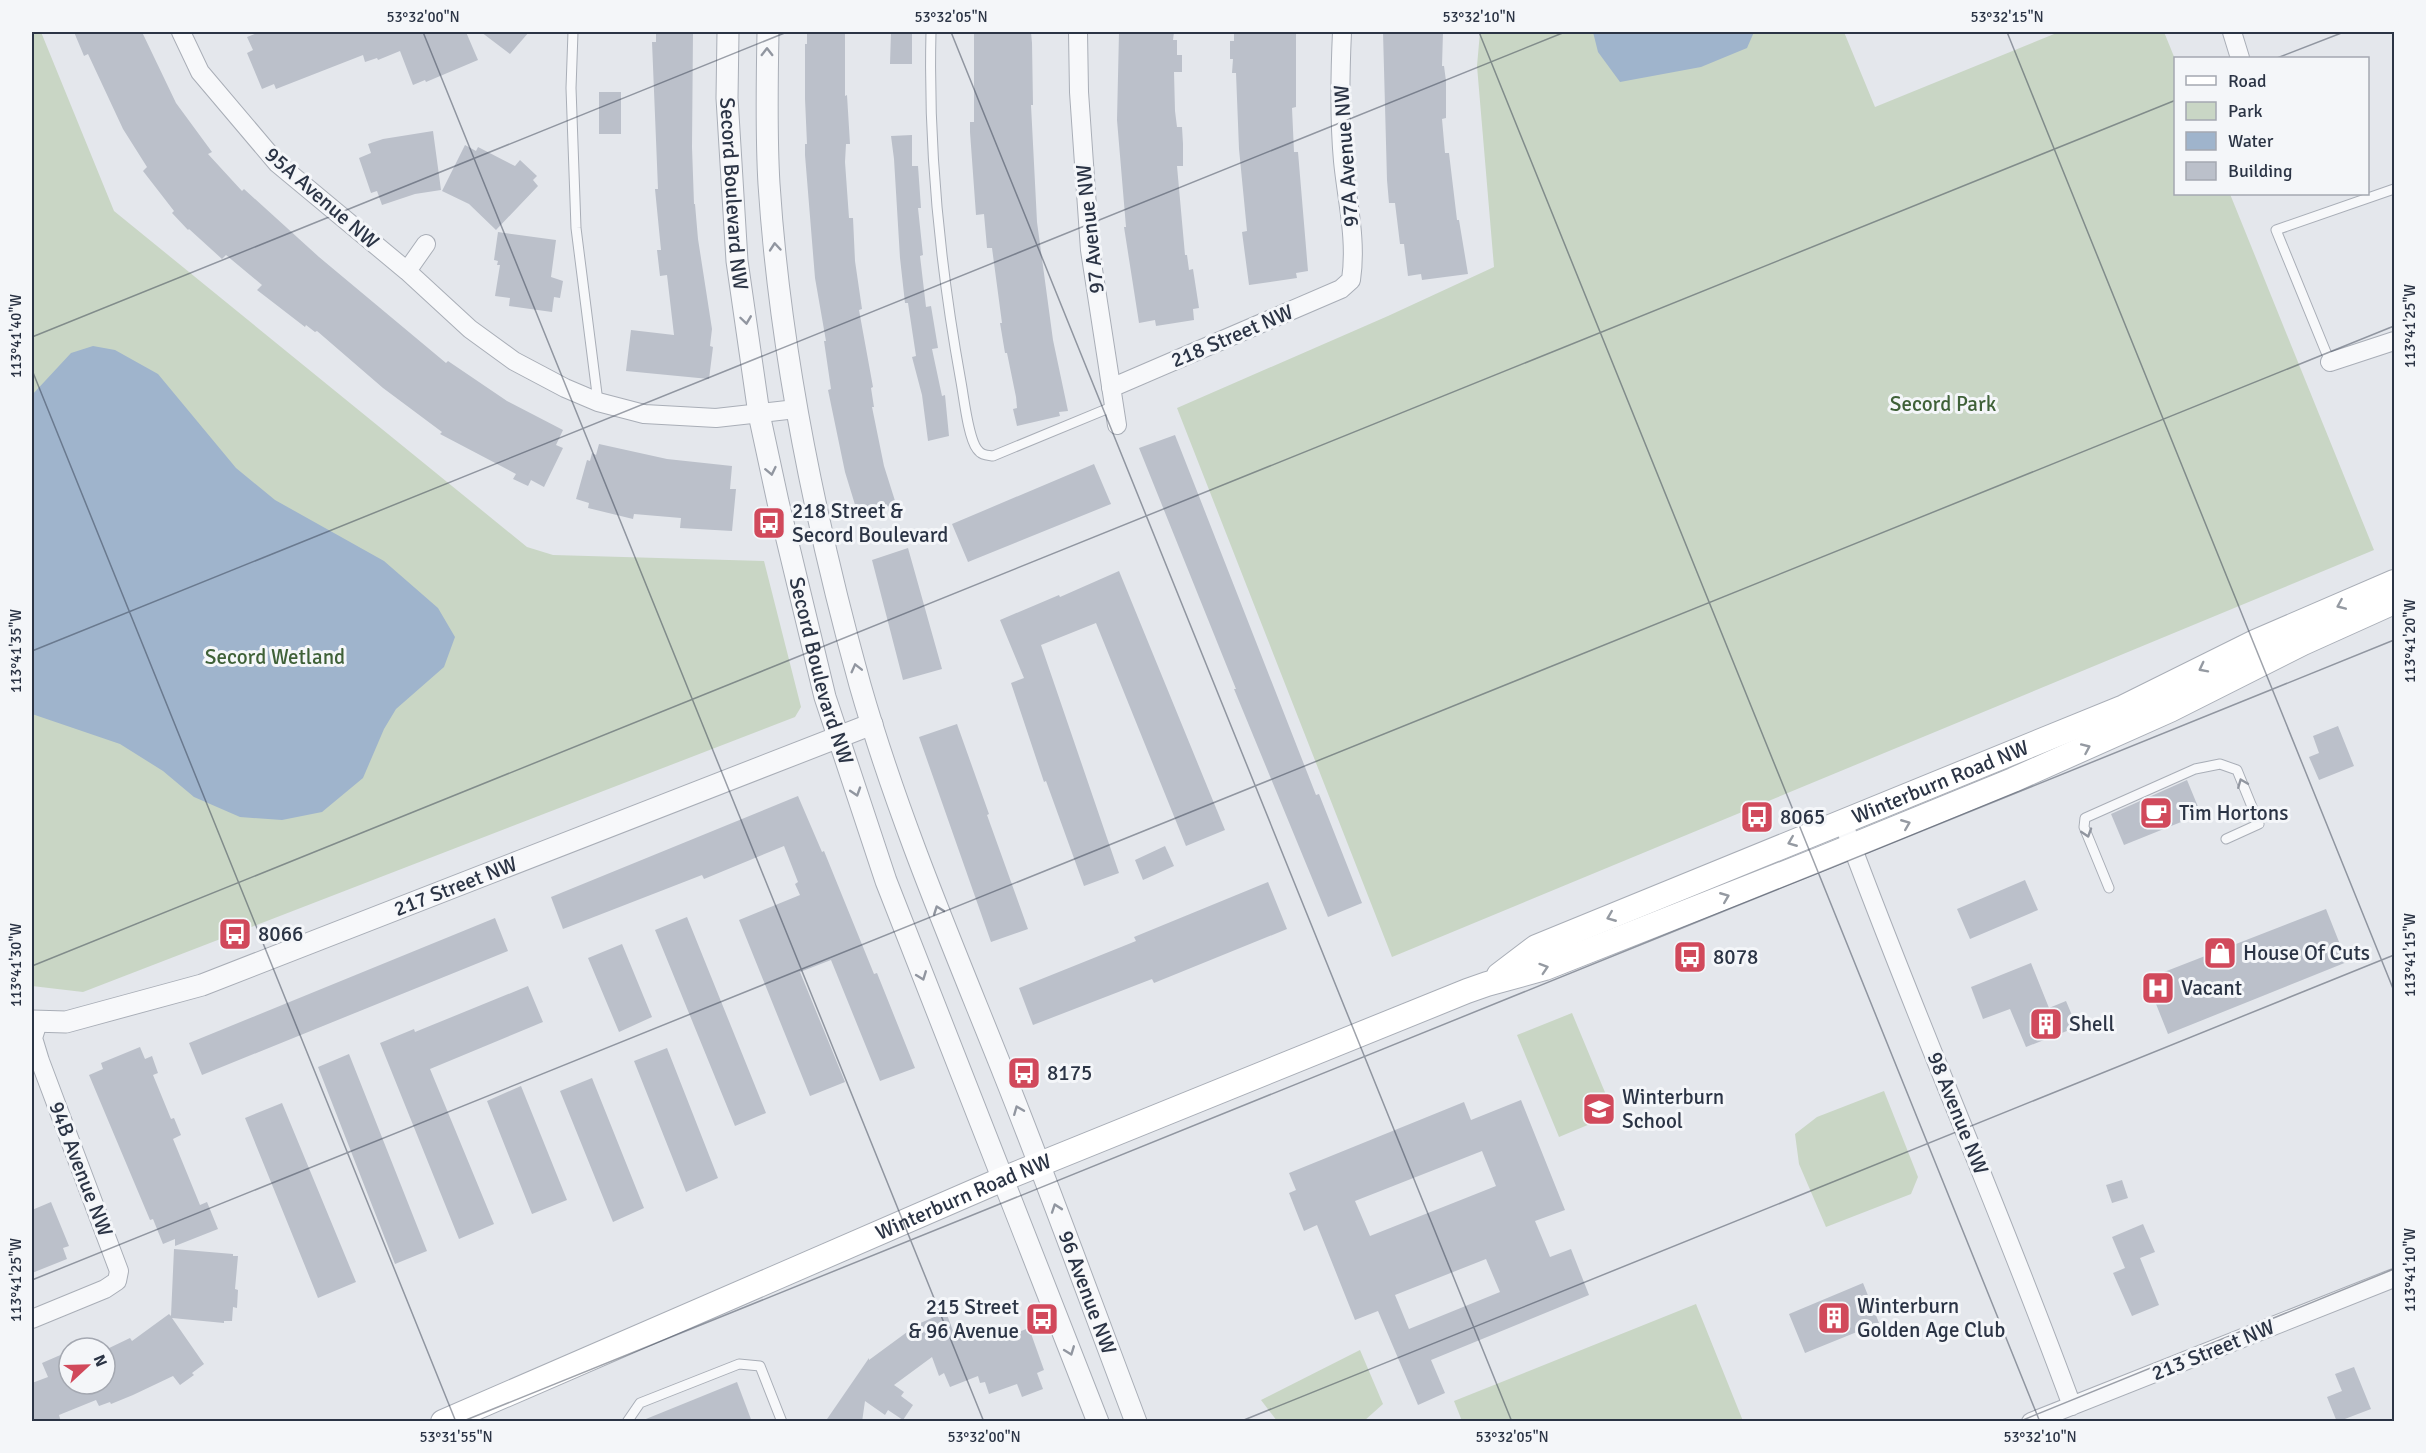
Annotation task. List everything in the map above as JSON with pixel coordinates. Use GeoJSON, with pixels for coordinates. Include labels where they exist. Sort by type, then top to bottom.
{"type":"FeatureCollection","features":[{"type":"Feature","properties":{"kind":"main road","name":"Winterburn Road NW"},"geometry":{"type":"LineString","coordinates":[[1487,984],[1536,947],[2124,707],[2287,628],[2394,582]]}},
{"type":"Feature","properties":{"kind":"main road","name":"Winterburn Road NW"},"geometry":{"type":"LineString","coordinates":[[443,1422],[1003,1179],[1487,984],[1545,968],[2013,780],[2170,710],[2303,643],[2394,602]]}},
{"type":"Feature","properties":{"kind":"street","name":"95A Avenue NW"},"geometry":{"type":"LineString","coordinates":[[181,32],[200,72],[277,163],[470,329],[514,361],[565,388],[598,402],[644,414],[716,418],[796,409]]}},
{"type":"Feature","properties":{"kind":"street","name":"Secord Boulevard NW"},"geometry":{"type":"LineString","coordinates":[[728,32],[727,98],[737,261],[759,414],[791,560],[825,697],[886,881],[1003,1179]]}},
{"type":"Feature","properties":{"kind":"street","name":"Secord Boulevard NW"},"geometry":{"type":"LineString","coordinates":[[768,32],[769,183],[777,271],[796,409],[825,545],[872,724],[950,942],[1039,1165]]}},
{"type":"Feature","properties":{"kind":"street","name":"97 Avenue NW"},"geometry":{"type":"LineString","coordinates":[[1078,32],[1080,104],[1090,250],[1117,425]]}},
{"type":"Feature","properties":{"kind":"street","name":"97A Avenue NW"},"geometry":{"type":"LineString","coordinates":[[1342,32],[1339,90],[1343,161],[1354,258],[1351,280]]}},
{"type":"Feature","properties":{"kind":"street"},"geometry":{"type":"LineString","coordinates":[[2232,32],[2240,57]]}},
{"type":"Feature","properties":{"kind":"street"},"geometry":{"type":"LineString","coordinates":[[406,272],[426,244]]}},
{"type":"Feature","properties":{"kind":"street","name":"218 Street NW"},"geometry":{"type":"LineString","coordinates":[[1112,397],[1341,289],[1351,280]]}},
{"type":"Feature","properties":{"kind":"street"},"geometry":{"type":"LineString","coordinates":[[2330,362],[2394,341]]}},
{"type":"Feature","properties":{"kind":"street","name":"217 Street NW"},"geometry":{"type":"LineString","coordinates":[[35,1022],[66,1022],[202,985],[872,724]]}},
{"type":"Feature","properties":{"kind":"street","name":"98 Avenue NW"},"geometry":{"type":"LineString","coordinates":[[1842,822],[2030,1290],[2072,1406]]}},
{"type":"Feature","properties":{"kind":"street","name":"94B Avenue NW"},"geometry":{"type":"LineString","coordinates":[[32,1319],[105,1288],[117,1281],[119,1271],[40,1061],[33,1038],[35,1022]]}},
{"type":"Feature","properties":{"kind":"street","name":"96 Avenue NW"},"geometry":{"type":"LineString","coordinates":[[1039,1165],[1134,1421]]}},
{"type":"Feature","properties":{"kind":"street","name":"96 Avenue NW"},"geometry":{"type":"LineString","coordinates":[[1003,1179],[1098,1422]]}},
{"type":"Feature","properties":{"kind":"street","name":"213 Street NW"},"geometry":{"type":"LineString","coordinates":[[2031,1422],[2394,1278]]}},
{"type":"Feature","properties":{"kind":"lane"},"geometry":{"type":"LineString","coordinates":[[573,32],[571,88],[576,228],[598,402]]}},
{"type":"Feature","properties":{"kind":"lane"},"geometry":{"type":"LineString","coordinates":[[931,32],[931,125],[937,221],[949,315],[968,418],[977,450],[983,455],[993,456],[1112,397]]}},
{"type":"Feature","properties":{"kind":"lane"},"geometry":{"type":"LineString","coordinates":[[2330,362],[2276,230],[2394,189]]}},
{"type":"Feature","properties":{"kind":"lane"},"geometry":{"type":"LineString","coordinates":[[2109,888],[2084,827],[2085,818],[2195,769],[2220,764],[2237,770],[2259,824],[2226,839]]}},
{"type":"Feature","properties":{"kind":"lane"},"geometry":{"type":"LineString","coordinates":[[627,1422],[640,1403],[739,1364],[759,1366],[782,1422]]}},
{"type":"Feature","properties":{"kind":"green space","name":"Secord Wetland"},"geometry":{"type":"Polygon","coordinates":[[[32,32],[41,32],[114,211],[527,547],[553,555],[764,561],[801,707],[795,717],[83,992],[32,986],[32,32]]]}},
{"type":"Feature","properties":{"kind":"green space","name":"Secord Park"},"geometry":{"type":"Polygon","coordinates":[[[1480,32],[1844,32],[1875,107],[2059,32],[2164,32],[2174,57],[2174,195],[2230,195],[2374,550],[1392,957],[1177,408],[1494,267],[1477,66],[1480,32]]]}},
{"type":"Feature","properties":{"kind":"green space"},"geometry":{"type":"Polygon","coordinates":[[[1572,1013],[1614,1114],[1559,1137],[1517,1035],[1572,1013]]]}},
{"type":"Feature","properties":{"kind":"green space"},"geometry":{"type":"Polygon","coordinates":[[[1884,1091],[1918,1177],[1911,1194],[1826,1227],[1799,1164],[1795,1134],[1817,1117],[1884,1091]]]}},
{"type":"Feature","properties":{"kind":"green space"},"geometry":{"type":"Polygon","coordinates":[[[1696,1304],[1743,1421],[1462,1421],[1454,1401],[1696,1304]]]}},
{"type":"Feature","properties":{"kind":"green space"},"geometry":{"type":"Polygon","coordinates":[[[1360,1350],[1383,1404],[1364,1421],[1277,1421],[1261,1400],[1360,1350]]]}},
{"type":"Feature","properties":{"kind":"water"},"geometry":{"type":"Polygon","coordinates":[[[1593,32],[1754,32],[1747,48],[1701,67],[1620,82],[1598,52],[1593,32]]]}},
{"type":"Feature","properties":{"kind":"water"},"geometry":{"type":"Polygon","coordinates":[[[93,346],[115,350],[158,374],[236,468],[275,500],[384,561],[438,608],[455,637],[444,667],[396,709],[384,729],[363,778],[322,812],[282,820],[240,817],[194,797],[163,771],[120,744],[32,714],[32,395],[71,353],[93,346]]]}},
{"type":"Feature","properties":{"kind":"building"},"geometry":{"type":"Polygon","coordinates":[[[74,32],[142,32],[176,103],[212,152],[208,154],[242,191],[244,189],[319,257],[446,363],[448,361],[507,401],[563,430],[556,445],[563,448],[544,487],[531,480],[528,486],[513,479],[516,474],[440,434],[442,432],[383,388],[317,331],[315,332],[306,325],[305,327],[257,290],[262,285],[226,255],[222,259],[188,230],[172,213],[174,211],[143,171],[147,167],[123,129],[88,54],[84,56],[74,32]]]}},
{"type":"Feature","properties":{"kind":"building"},"geometry":{"type":"Polygon","coordinates":[[[260,32],[466,32],[478,60],[426,82],[425,80],[413,85],[400,51],[378,60],[377,58],[365,62],[363,55],[276,89],[274,84],[262,89],[247,53],[253,50],[247,37],[260,32]]]}},
{"type":"Feature","properties":{"kind":"building"},"geometry":{"type":"Polygon","coordinates":[[[481,32],[529,32],[510,54],[481,32]]]}},
{"type":"Feature","properties":{"kind":"building"},"geometry":{"type":"Polygon","coordinates":[[[656,32],[693,32],[694,204],[712,329],[710,346],[713,347],[709,379],[626,371],[631,330],[674,335],[667,275],[660,276],[657,250],[661,250],[655,189],[658,189],[652,42],[656,42],[656,32]]]}},
{"type":"Feature","properties":{"kind":"building"},"geometry":{"type":"Polygon","coordinates":[[[807,32],[845,32],[845,96],[847,95],[850,144],[846,144],[845,162],[849,218],[853,218],[855,261],[862,309],[859,310],[873,387],[871,388],[874,407],[872,407],[884,466],[896,504],[862,515],[860,507],[856,508],[845,472],[828,390],[831,389],[824,341],[826,341],[815,278],[805,155],[805,144],[807,144],[805,44],[807,44],[807,32]]]}},
{"type":"Feature","properties":{"kind":"building"},"geometry":{"type":"Polygon","coordinates":[[[891,32],[912,32],[912,64],[890,64],[891,32]]]}},
{"type":"Feature","properties":{"kind":"building"},"geometry":{"type":"Polygon","coordinates":[[[974,32],[1031,32],[1033,105],[1031,105],[1037,222],[1053,340],[1068,411],[1059,412],[1060,416],[1017,426],[1013,409],[1017,408],[1016,397],[1000,323],[1002,323],[992,248],[987,248],[984,214],[976,215],[970,132],[970,122],[974,122],[974,32]]]}},
{"type":"Feature","properties":{"kind":"building"},"geometry":{"type":"Polygon","coordinates":[[[1119,32],[1174,32],[1173,40],[1177,40],[1177,55],[1182,55],[1182,72],[1174,72],[1177,127],[1182,127],[1183,144],[1183,166],[1177,166],[1185,255],[1187,255],[1189,270],[1193,269],[1199,308],[1193,309],[1194,320],[1156,326],[1155,320],[1139,323],[1124,227],[1126,227],[1117,120],[1119,32]]]}},
{"type":"Feature","properties":{"kind":"building"},"geometry":{"type":"Polygon","coordinates":[[[1234,32],[1296,32],[1296,107],[1292,108],[1294,152],[1298,152],[1308,271],[1296,273],[1297,278],[1249,285],[1242,232],[1247,231],[1239,149],[1236,73],[1232,73],[1233,59],[1230,59],[1230,41],[1234,41],[1234,32]]]}},
{"type":"Feature","properties":{"kind":"building"},"geometry":{"type":"Polygon","coordinates":[[[1383,32],[1443,32],[1442,66],[1444,66],[1446,81],[1446,118],[1442,119],[1445,153],[1449,153],[1457,220],[1459,220],[1468,274],[1422,280],[1421,274],[1408,276],[1404,244],[1400,244],[1395,203],[1389,203],[1383,32]]]}},
{"type":"Feature","properties":{"kind":"building"},"geometry":{"type":"Polygon","coordinates":[[[599,92],[621,92],[621,134],[599,134],[599,92]]]}},
{"type":"Feature","properties":{"kind":"building"},"geometry":{"type":"Polygon","coordinates":[[[433,131],[441,190],[415,194],[382,205],[377,191],[371,193],[359,158],[371,153],[368,144],[383,139],[433,131]]]}},
{"type":"Feature","properties":{"kind":"building"},"geometry":{"type":"Polygon","coordinates":[[[912,135],[912,166],[918,166],[921,208],[918,208],[923,255],[920,256],[926,307],[931,306],[938,348],[932,349],[942,396],[945,395],[949,436],[928,441],[922,395],[912,357],[916,356],[908,303],[905,303],[891,136],[912,135]]]}},
{"type":"Feature","properties":{"kind":"building"},"geometry":{"type":"Polygon","coordinates":[[[465,145],[476,151],[478,147],[515,166],[520,160],[537,176],[533,180],[538,186],[496,230],[469,204],[442,191],[465,145]]]}},
{"type":"Feature","properties":{"kind":"building"},"geometry":{"type":"Polygon","coordinates":[[[498,232],[556,240],[551,277],[563,281],[560,298],[554,297],[552,312],[509,306],[510,298],[495,296],[500,265],[497,265],[498,261],[494,260],[498,232]]]}},
{"type":"Feature","properties":{"kind":"building"},"geometry":{"type":"Polygon","coordinates":[[[1175,435],[1316,795],[1319,794],[1362,903],[1328,917],[1234,689],[1236,689],[1139,448],[1175,435]]]}},
{"type":"Feature","properties":{"kind":"building"},"geometry":{"type":"Polygon","coordinates":[[[599,444],[667,459],[732,466],[730,489],[736,489],[732,531],[680,528],[681,518],[634,514],[633,519],[588,508],[589,503],[576,499],[587,460],[590,461],[592,453],[596,455],[599,444]]]}},
{"type":"Feature","properties":{"kind":"building"},"geometry":{"type":"Polygon","coordinates":[[[1094,464],[1111,504],[968,562],[952,524],[1094,464]]]}},
{"type":"Feature","properties":{"kind":"building"},"geometry":{"type":"Polygon","coordinates":[[[908,548],[942,669],[903,680],[872,560],[908,548]]]}},
{"type":"Feature","properties":{"kind":"building"},"geometry":{"type":"Polygon","coordinates":[[[1119,571],[1225,830],[1186,846],[1096,623],[1041,645],[1119,873],[1084,886],[1046,781],[1044,782],[1011,683],[1024,678],[1000,620],[1119,571]]]}},
{"type":"Feature","properties":{"kind":"building"},"geometry":{"type":"Polygon","coordinates":[[[957,724],[1028,929],[991,942],[919,737],[957,724]]]}},
{"type":"Feature","properties":{"kind":"building"},"geometry":{"type":"Polygon","coordinates":[[[2338,726],[2354,766],[2319,780],[2309,757],[2319,753],[2313,736],[2338,726]]]}},
{"type":"Feature","properties":{"kind":"building","name":"Tim Hortons"},"geometry":{"type":"Polygon","coordinates":[[[2187,780],[2201,814],[2124,845],[2111,814],[2187,780]]]}},
{"type":"Feature","properties":{"kind":"building"},"geometry":{"type":"Polygon","coordinates":[[[798,796],[822,852],[824,851],[874,974],[877,973],[915,1068],[880,1081],[831,960],[800,972],[845,1082],[810,1096],[739,920],[800,895],[795,884],[798,882],[784,846],[704,879],[702,875],[563,929],[551,897],[798,796]]]}},
{"type":"Feature","properties":{"kind":"building"},"geometry":{"type":"Polygon","coordinates":[[[1165,846],[1174,866],[1143,880],[1135,860],[1165,846]]]}},
{"type":"Feature","properties":{"kind":"building"},"geometry":{"type":"Polygon","coordinates":[[[2025,880],[2038,910],[1970,939],[1957,909],[2025,880]]]}},
{"type":"Feature","properties":{"kind":"building"},"geometry":{"type":"Polygon","coordinates":[[[1268,882],[1287,929],[1154,983],[1152,979],[1033,1025],[1019,988],[1136,941],[1134,937],[1268,882]]]}},
{"type":"Feature","properties":{"kind":"building"},"geometry":{"type":"Polygon","coordinates":[[[2326,909],[2347,962],[2168,1034],[2146,979],[2326,909]]]}},
{"type":"Feature","properties":{"kind":"building"},"geometry":{"type":"Polygon","coordinates":[[[687,917],[766,1113],[735,1126],[655,930],[687,917]]]}},
{"type":"Feature","properties":{"kind":"building"},"geometry":{"type":"Polygon","coordinates":[[[495,918],[508,951],[202,1075],[189,1043],[495,918]]]}},
{"type":"Feature","properties":{"kind":"building"},"geometry":{"type":"Polygon","coordinates":[[[622,944],[652,1017],[619,1032],[588,958],[622,944]]]}},
{"type":"Feature","properties":{"kind":"building"},"geometry":{"type":"Polygon","coordinates":[[[2031,963],[2049,1008],[2066,1001],[2077,1027],[2026,1047],[2010,1009],[1983,1019],[1971,987],[2031,963]]]}},
{"type":"Feature","properties":{"kind":"building"},"geometry":{"type":"Polygon","coordinates":[[[528,986],[543,1022],[430,1069],[494,1224],[459,1239],[380,1043],[414,1029],[415,1032],[528,986]]]}},
{"type":"Feature","properties":{"kind":"building"},"geometry":{"type":"Polygon","coordinates":[[[140,1047],[145,1059],[152,1056],[158,1073],[153,1075],[171,1119],[174,1118],[181,1135],[173,1139],[200,1205],[207,1202],[218,1229],[175,1246],[175,1239],[163,1244],[153,1219],[150,1220],[89,1075],[103,1069],[101,1063],[140,1047]]]}},
{"type":"Feature","properties":{"kind":"building"},"geometry":{"type":"Polygon","coordinates":[[[667,1048],[718,1178],[686,1192],[634,1061],[667,1048]]]}},
{"type":"Feature","properties":{"kind":"building"},"geometry":{"type":"Polygon","coordinates":[[[349,1054],[427,1251],[395,1264],[318,1067],[349,1054]]]}},
{"type":"Feature","properties":{"kind":"building"},"geometry":{"type":"Polygon","coordinates":[[[592,1078],[644,1208],[613,1222],[560,1091],[592,1078]]]}},
{"type":"Feature","properties":{"kind":"building"},"geometry":{"type":"Polygon","coordinates":[[[521,1086],[567,1200],[532,1214],[487,1101],[521,1086]]]}},
{"type":"Feature","properties":{"kind":"building"},"geometry":{"type":"Polygon","coordinates":[[[1521,1100],[1565,1210],[1535,1221],[1550,1257],[1571,1249],[1589,1295],[1431,1360],[1445,1393],[1418,1405],[1378,1311],[1355,1320],[1317,1225],[1304,1231],[1289,1193],[1296,1190],[1289,1173],[1464,1102],[1471,1120],[1521,1100]],[[1482,1151],[1355,1201],[1370,1236],[1496,1186],[1482,1151]],[[1486,1259],[1395,1295],[1409,1329],[1500,1292],[1486,1259]]]}},
{"type":"Feature","properties":{"kind":"building"},"geometry":{"type":"Polygon","coordinates":[[[282,1103],[356,1282],[318,1298],[245,1118],[282,1103]]]}},
{"type":"Feature","properties":{"kind":"building"},"geometry":{"type":"Polygon","coordinates":[[[2122,1180],[2128,1198],[2112,1203],[2106,1185],[2122,1180]]]}},
{"type":"Feature","properties":{"kind":"building"},"geometry":{"type":"Polygon","coordinates":[[[51,1202],[69,1246],[63,1248],[67,1259],[32,1273],[32,1210],[51,1202]]]}},
{"type":"Feature","properties":{"kind":"building"},"geometry":{"type":"Polygon","coordinates":[[[2143,1224],[2155,1252],[2140,1258],[2159,1305],[2132,1316],[2113,1273],[2125,1268],[2112,1237],[2143,1224]]]}},
{"type":"Feature","properties":{"kind":"building"},"geometry":{"type":"Polygon","coordinates":[[[174,1249],[238,1256],[235,1289],[238,1290],[237,1308],[233,1307],[232,1321],[224,1321],[224,1323],[172,1318],[204,1364],[192,1373],[194,1375],[180,1385],[173,1376],[111,1404],[110,1402],[99,1406],[96,1400],[59,1415],[61,1422],[32,1422],[32,1383],[48,1377],[42,1363],[57,1356],[57,1396],[117,1396],[117,1344],[130,1338],[132,1341],[169,1314],[171,1316],[174,1249]]]}},
{"type":"Feature","properties":{"kind":"building","name":"Winterburn Golden Age Club"},"geometry":{"type":"Polygon","coordinates":[[[1863,1283],[1879,1323],[1805,1353],[1789,1314],[1863,1283]]]}},
{"type":"Feature","properties":{"kind":"building"},"geometry":{"type":"Polygon","coordinates":[[[946,1312],[956,1339],[988,1327],[989,1330],[992,1329],[996,1341],[1029,1328],[1044,1370],[1037,1373],[1043,1389],[1022,1397],[1017,1384],[989,1394],[985,1382],[980,1383],[978,1376],[950,1387],[944,1373],[939,1376],[932,1357],[894,1385],[904,1392],[901,1396],[913,1405],[903,1420],[888,1410],[885,1415],[865,1401],[862,1422],[825,1422],[869,1358],[869,1360],[918,1324],[946,1312]]]}},
{"type":"Feature","properties":{"kind":"building"},"geometry":{"type":"Polygon","coordinates":[[[2354,1367],[2371,1409],[2337,1422],[2327,1397],[2342,1391],[2335,1374],[2354,1367]]]}},
{"type":"Feature","properties":{"kind":"building"},"geometry":{"type":"Polygon","coordinates":[[[737,1382],[752,1422],[641,1422],[641,1421],[737,1382]]]}},
{"type":"Feature","properties":{"kind":"place","name":"218 Street & Secord Boulevard"},"geometry":{"type":"Point","coordinates":[769,523]}},
{"type":"Feature","properties":{"kind":"place","name":"Tim Hortons"},"geometry":{"type":"Point","coordinates":[2156,813]}},
{"type":"Feature","properties":{"kind":"place","name":"8065"},"geometry":{"type":"Point","coordinates":[1757,817]}},
{"type":"Feature","properties":{"kind":"place","name":"8066"},"geometry":{"type":"Point","coordinates":[235,934]}},
{"type":"Feature","properties":{"kind":"place","name":"House Of Cuts"},"geometry":{"type":"Point","coordinates":[2220,953]}},
{"type":"Feature","properties":{"kind":"place","name":"8078"},"geometry":{"type":"Point","coordinates":[1690,957]}},
{"type":"Feature","properties":{"kind":"place","name":"Vacant"},"geometry":{"type":"Point","coordinates":[2158,988]}},
{"type":"Feature","properties":{"kind":"place","name":"Shell"},"geometry":{"type":"Point","coordinates":[2046,1024]}},
{"type":"Feature","properties":{"kind":"place","name":"8175"},"geometry":{"type":"Point","coordinates":[1024,1073]}},
{"type":"Feature","properties":{"kind":"place","name":"Winterburn School"},"geometry":{"type":"Point","coordinates":[1599,1109]}},
{"type":"Feature","properties":{"kind":"place","name":"Winterburn Golden Age Club"},"geometry":{"type":"Point","coordinates":[1834,1318]}},
{"type":"Feature","properties":{"kind":"place","name":"215 Street & 96 Avenue"},"geometry":{"type":"Point","coordinates":[1042,1319]}}]}
